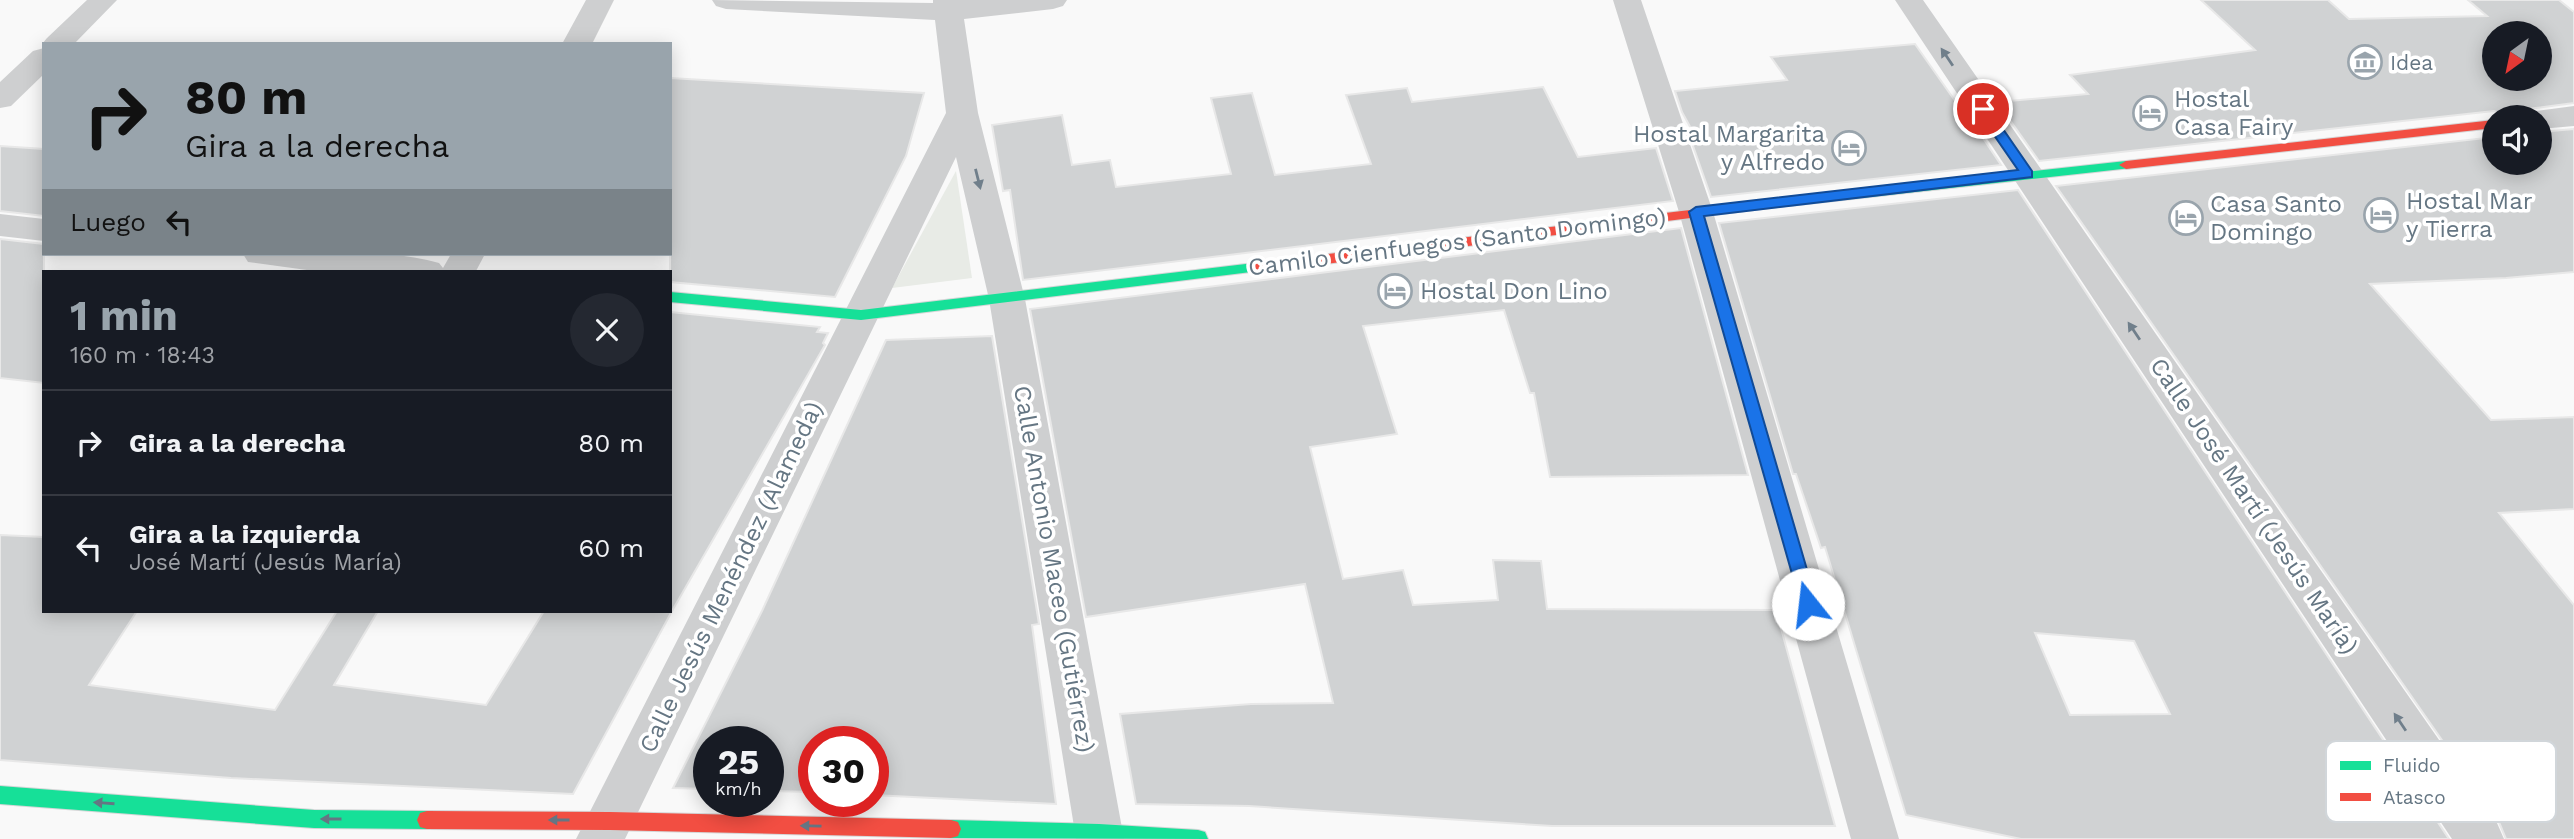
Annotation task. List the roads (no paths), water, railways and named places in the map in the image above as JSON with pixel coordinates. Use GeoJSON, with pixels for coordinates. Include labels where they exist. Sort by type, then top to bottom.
{"type":"FeatureCollection","features":[{"type":"Feature","properties":{"kind":"street"},"geometry":{"type":"LineString","coordinates":[[59,42],[103,0]]}},
{"type":"Feature","properties":{"kind":"street"},"geometry":{"type":"LineString","coordinates":[[579,42],[600,0]]}},
{"type":"Feature","properties":{"kind":"street"},"geometry":{"type":"LineString","coordinates":[[726,0],[948,6],[1053,0]]}},
{"type":"Feature","properties":{"kind":"street"},"geometry":{"type":"LineString","coordinates":[[1627,0],[1696,212],[1875,839]]}},
{"type":"Feature","properties":{"kind":"street","name":"Calle José Martí (Jesús María)"},"geometry":{"type":"LineString","coordinates":[[1909,0],[2413,741]]}},
{"type":"Feature","properties":{"kind":"street","name":"Calle Antonio Maceo (Gutiérrez)"},"geometry":{"type":"LineString","coordinates":[[948,6],[962,113],[1007,299],[1100,836]]}},
{"type":"Feature","properties":{"kind":"street"},"geometry":{"type":"LineString","coordinates":[[0,99],[42,59]]}},
{"type":"Feature","properties":{"kind":"street","name":"Calle Jesús Menéndez (Alameda)"},"geometry":{"type":"LineString","coordinates":[[605,830],[962,113]]}},
{"type":"Feature","properties":{"kind":"street"},"geometry":{"type":"LineString","coordinates":[[2552,118],[2574,116]]}},
{"type":"Feature","properties":{"kind":"street","name":"Camilo Cienfuegos (Santo Domingo)"},"geometry":{"type":"LineString","coordinates":[[672,297],[861,315],[1696,212],[2482,125]]}},
{"type":"Feature","properties":{"kind":"street"},"geometry":{"type":"LineString","coordinates":[[0,225],[42,230]]}},
{"type":"Feature","properties":{"kind":"street"},"geometry":{"type":"LineString","coordinates":[[280,256],[417,270]]}},
{"type":"Feature","properties":{"kind":"street"},"geometry":{"type":"LineString","coordinates":[[0,795],[314,819],[605,830],[1198,839]]}},
{"type":"Feature","properties":{"kind":"street","name":"Calle José Martí (Jesús María)"},"geometry":{"type":"LineString","coordinates":[[2468,822],[2480,839]]}},
{"type":"Feature","properties":{"kind":"place","name":"Idea"},"geometry":{"type":"Point","coordinates":[2365,62]}},
{"type":"Feature","properties":{"kind":"place","name":"Hostal Casa Fairy"},"geometry":{"type":"Point","coordinates":[2150,113]}},
{"type":"Feature","properties":{"kind":"place","name":"Hostal Margarita y Alfredo"},"geometry":{"type":"Point","coordinates":[1849,148]}},
{"type":"Feature","properties":{"kind":"place","name":"Hostal Mar y Tierra"},"geometry":{"type":"Point","coordinates":[2381,215]}},
{"type":"Feature","properties":{"kind":"place","name":"Casa Santo Domingo"},"geometry":{"type":"Point","coordinates":[2186,218]}},
{"type":"Feature","properties":{"kind":"place","name":"Hostal Don Lino"},"geometry":{"type":"Point","coordinates":[1395,291]}}]}
